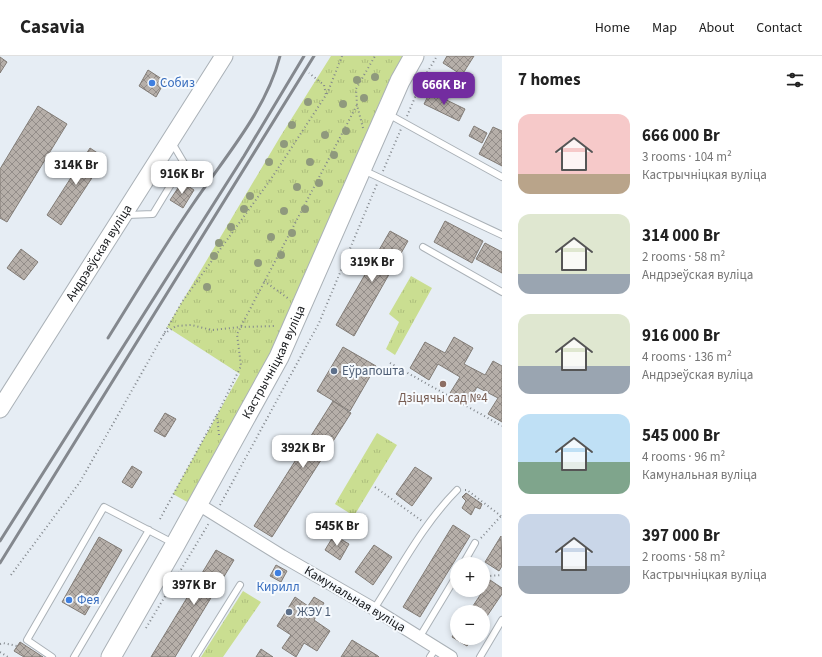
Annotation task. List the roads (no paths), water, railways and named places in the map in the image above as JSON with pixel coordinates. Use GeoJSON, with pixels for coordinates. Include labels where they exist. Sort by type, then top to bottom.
{"type":"FeatureCollection","features":[{"type":"Feature","properties":{"kind":"main road","name":"Андрэеўская вуліца"},"geometry":{"type":"LineString","coordinates":[[0,409],[224,56]]}},
{"type":"Feature","properties":{"kind":"main road","name":"Кастрычніцкая вуліца"},"geometry":{"type":"LineString","coordinates":[[111,657],[279,358],[400,81],[414,56]]}},
{"type":"Feature","properties":{"kind":"street","name":"Камунальная вуліца"},"geometry":{"type":"LineString","coordinates":[[198,504],[282,556],[374,609],[419,638],[433,652],[451,657]]}},
{"type":"Feature","properties":{"kind":"lane"},"geometry":{"type":"LineString","coordinates":[[386,113],[502,177]]}},
{"type":"Feature","properties":{"kind":"lane"},"geometry":{"type":"LineString","coordinates":[[122,216],[153,214],[184,163],[176,147],[170,140]]}},
{"type":"Feature","properties":{"kind":"lane"},"geometry":{"type":"LineString","coordinates":[[361,169],[502,234]]}},
{"type":"Feature","properties":{"kind":"lane"},"geometry":{"type":"LineString","coordinates":[[423,247],[502,292]]}},
{"type":"Feature","properties":{"kind":"lane"},"geometry":{"type":"LineString","coordinates":[[374,609],[428,525],[457,490]]}},
{"type":"Feature","properties":{"kind":"lane"},"geometry":{"type":"LineString","coordinates":[[52,657],[27,640],[104,507],[175,544]]}},
{"type":"Feature","properties":{"kind":"lane"},"geometry":{"type":"LineString","coordinates":[[74,657],[149,530]]}},
{"type":"Feature","properties":{"kind":"lane"},"geometry":{"type":"LineString","coordinates":[[467,557],[476,543]]}},
{"type":"Feature","properties":{"kind":"lane"},"geometry":{"type":"LineString","coordinates":[[195,657],[240,585]]}},
{"type":"Feature","properties":{"kind":"lane"},"geometry":{"type":"LineString","coordinates":[[419,638],[450,587]]}},
{"type":"Feature","properties":{"kind":"lane"},"geometry":{"type":"LineString","coordinates":[[480,657],[502,620]]}},
{"type":"Feature","properties":{"kind":"railway"},"geometry":{"type":"LineString","coordinates":[[108,338],[182,221],[254,115],[274,76],[280,56]]}},
{"type":"Feature","properties":{"kind":"railway"},"geometry":{"type":"LineString","coordinates":[[0,541],[244,156],[304,56]]}},
{"type":"Feature","properties":{"kind":"railway"},"geometry":{"type":"LineString","coordinates":[[0,563],[314,56]]}},
{"type":"Feature","properties":{"kind":"place","name":"Собиз"},"geometry":{"type":"Point","coordinates":[152,83]}},
{"type":"Feature","properties":{"kind":"place","name":"Еўрапошта"},"geometry":{"type":"Point","coordinates":[334,371]}},
{"type":"Feature","properties":{"kind":"place","name":"Дзіцячы сад №4"},"geometry":{"type":"Point","coordinates":[443,384]}},
{"type":"Feature","properties":{"kind":"place","name":"Кирилл"},"geometry":{"type":"Point","coordinates":[278,573]}},
{"type":"Feature","properties":{"kind":"place","name":"Фея"},"geometry":{"type":"Point","coordinates":[69,600]}},
{"type":"Feature","properties":{"kind":"place","name":"ЖЭУ 1"},"geometry":{"type":"Point","coordinates":[289,612]}}]}
